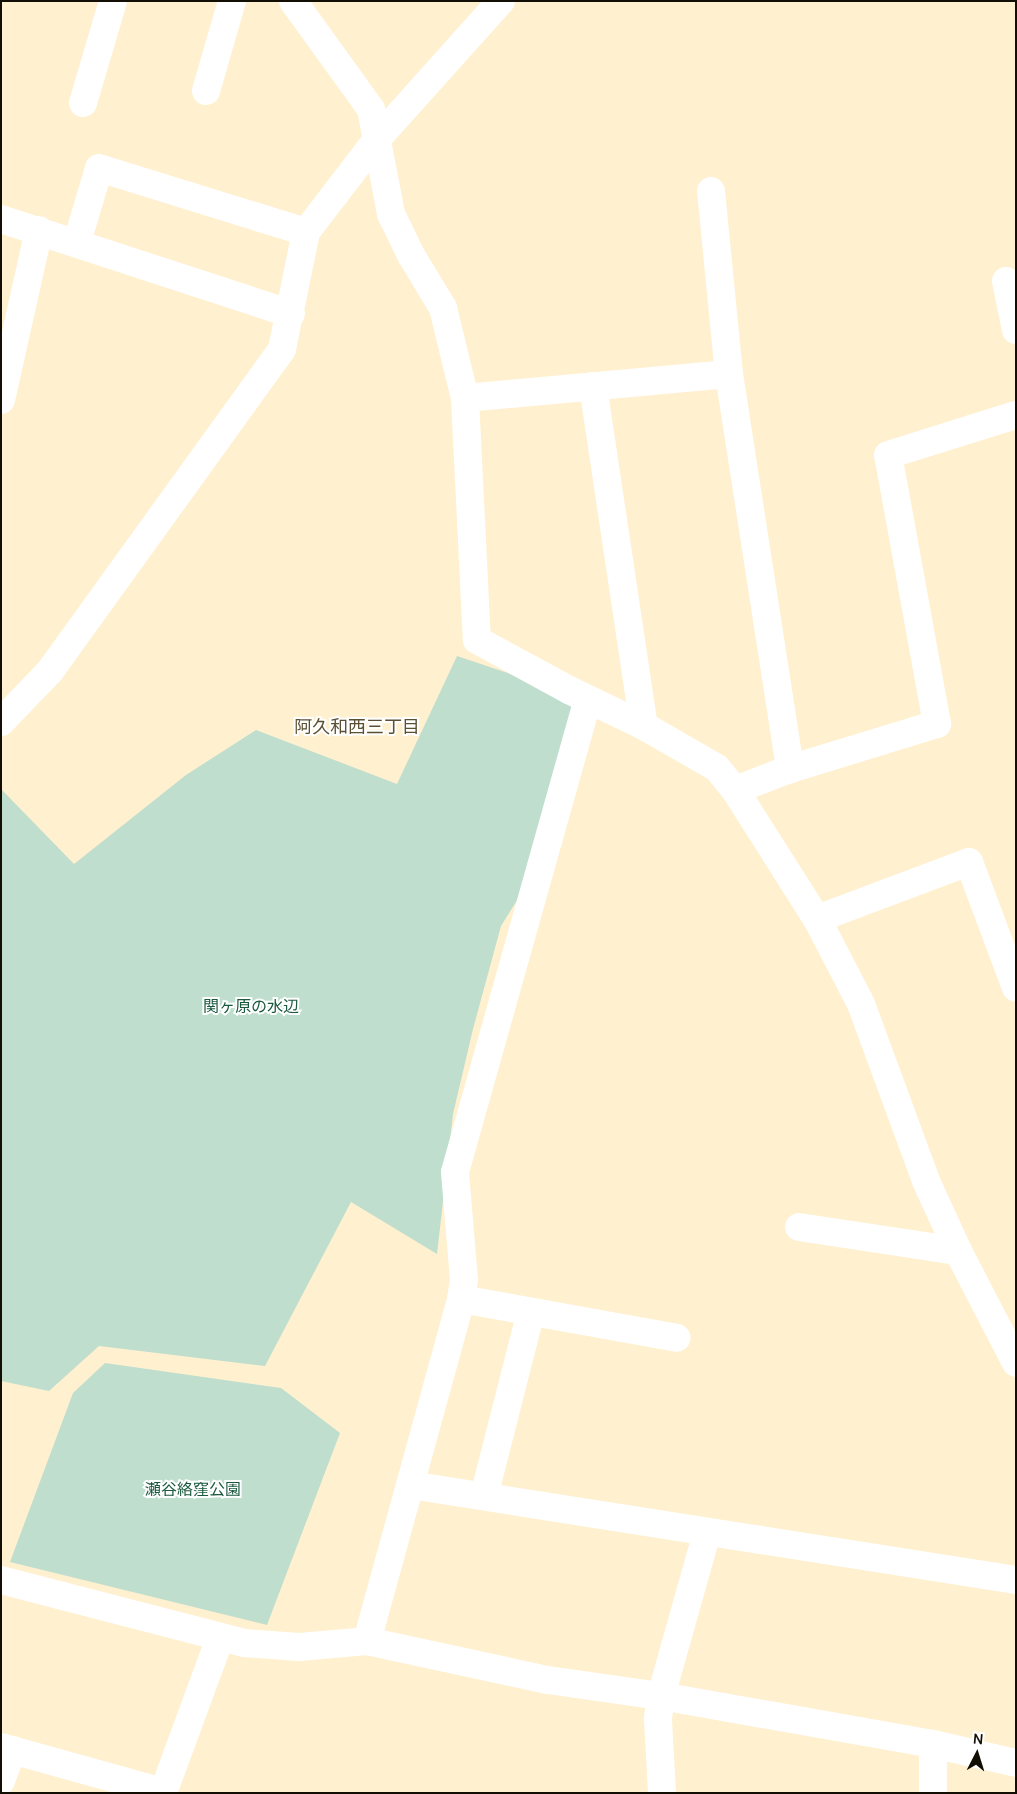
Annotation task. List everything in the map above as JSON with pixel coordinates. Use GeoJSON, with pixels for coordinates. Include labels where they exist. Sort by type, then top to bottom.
{"type":"FeatureCollection","features":[{"type":"Feature","properties":{"kind":"street"},"geometry":{"type":"LineString","coordinates":[[83,103],[113,1]]}},
{"type":"Feature","properties":{"kind":"street"},"geometry":{"type":"LineString","coordinates":[[206,91],[232,1]]}},
{"type":"Feature","properties":{"kind":"street"},"geometry":{"type":"LineString","coordinates":[[293,1],[371,108],[391,214],[411,255],[443,308],[466,398],[477,640],[588,700],[644,726],[717,768],[735,790],[817,919],[861,1004],[895,1101],[958,1250],[1016,1363]]}},
{"type":"Feature","properties":{"kind":"street"},"geometry":{"type":"LineString","coordinates":[[1,722],[50,671],[282,349],[291,314],[306,232],[378,138],[501,1]]}},
{"type":"Feature","properties":{"kind":"street"},"geometry":{"type":"LineString","coordinates":[[77,242],[99,168],[306,232]]}},
{"type":"Feature","properties":{"kind":"street"},"geometry":{"type":"LineString","coordinates":[[710,190],[729,374],[790,769]]}},
{"type":"Feature","properties":{"kind":"street"},"geometry":{"type":"LineString","coordinates":[[1,219],[77,242],[291,314]]}},
{"type":"Feature","properties":{"kind":"street"},"geometry":{"type":"LineString","coordinates":[[1,400],[39,230]]}},
{"type":"Feature","properties":{"kind":"street"},"geometry":{"type":"LineString","coordinates":[[1006,281],[1016,330]]}},
{"type":"Feature","properties":{"kind":"street"},"geometry":{"type":"LineString","coordinates":[[466,398],[729,374]]}},
{"type":"Feature","properties":{"kind":"street"},"geometry":{"type":"LineString","coordinates":[[593,386],[644,726]]}},
{"type":"Feature","properties":{"kind":"street"},"geometry":{"type":"LineString","coordinates":[[735,790],[790,769],[937,724],[888,455],[1016,415]]}},
{"type":"Feature","properties":{"kind":"street"},"geometry":{"type":"LineString","coordinates":[[367,1641],[461,1299],[464,1280],[455,1172],[588,700]]}},
{"type":"Feature","properties":{"kind":"street"},"geometry":{"type":"LineString","coordinates":[[817,919],[969,862],[1016,988]]}},
{"type":"Feature","properties":{"kind":"street"},"geometry":{"type":"LineString","coordinates":[[799,1227],[958,1250]]}},
{"type":"Feature","properties":{"kind":"street"},"geometry":{"type":"LineString","coordinates":[[461,1299],[677,1338]]}},
{"type":"Feature","properties":{"kind":"street"},"geometry":{"type":"LineString","coordinates":[[484,1496],[531,1312]]}},
{"type":"Feature","properties":{"kind":"street"},"geometry":{"type":"LineString","coordinates":[[410,1485],[1016,1580]]}},
{"type":"Feature","properties":{"kind":"street"},"geometry":{"type":"LineString","coordinates":[[662,1793],[658,1718],[661,1696],[707,1532]]}},
{"type":"Feature","properties":{"kind":"street"},"geometry":{"type":"LineString","coordinates":[[1,1580],[220,1638],[299,1647],[367,1641],[548,1680],[661,1696],[933,1744],[1016,1764]]}},
{"type":"Feature","properties":{"kind":"street"},"geometry":{"type":"LineString","coordinates":[[1,1781],[7,1749],[163,1792],[220,1638]]}},
{"type":"Feature","properties":{"kind":"street"},"geometry":{"type":"LineString","coordinates":[[932,1793],[933,1744]]}},
{"type":"Feature","properties":{"kind":"green space","name":"関ヶ原の水辺"},"geometry":{"type":"Polygon","coordinates":[[[457,656],[588,700],[542,860],[501,926],[473,1029],[453,1114],[437,1254],[351,1202],[265,1366],[99,1346],[49,1391],[1,1381],[1,789],[74,864],[186,775],[256,730],[397,784],[457,656]]]}},
{"type":"Feature","properties":{"kind":"green space","name":"瀬谷絡窪公園"},"geometry":{"type":"Polygon","coordinates":[[[105,1363],[281,1388],[340,1433],[267,1625],[10,1562],[73,1393],[105,1363]]]}},
{"type":"Feature","properties":{"kind":"district","name":"阿久和西三丁目"},"geometry":{"type":"Point","coordinates":[357,726]}}]}
